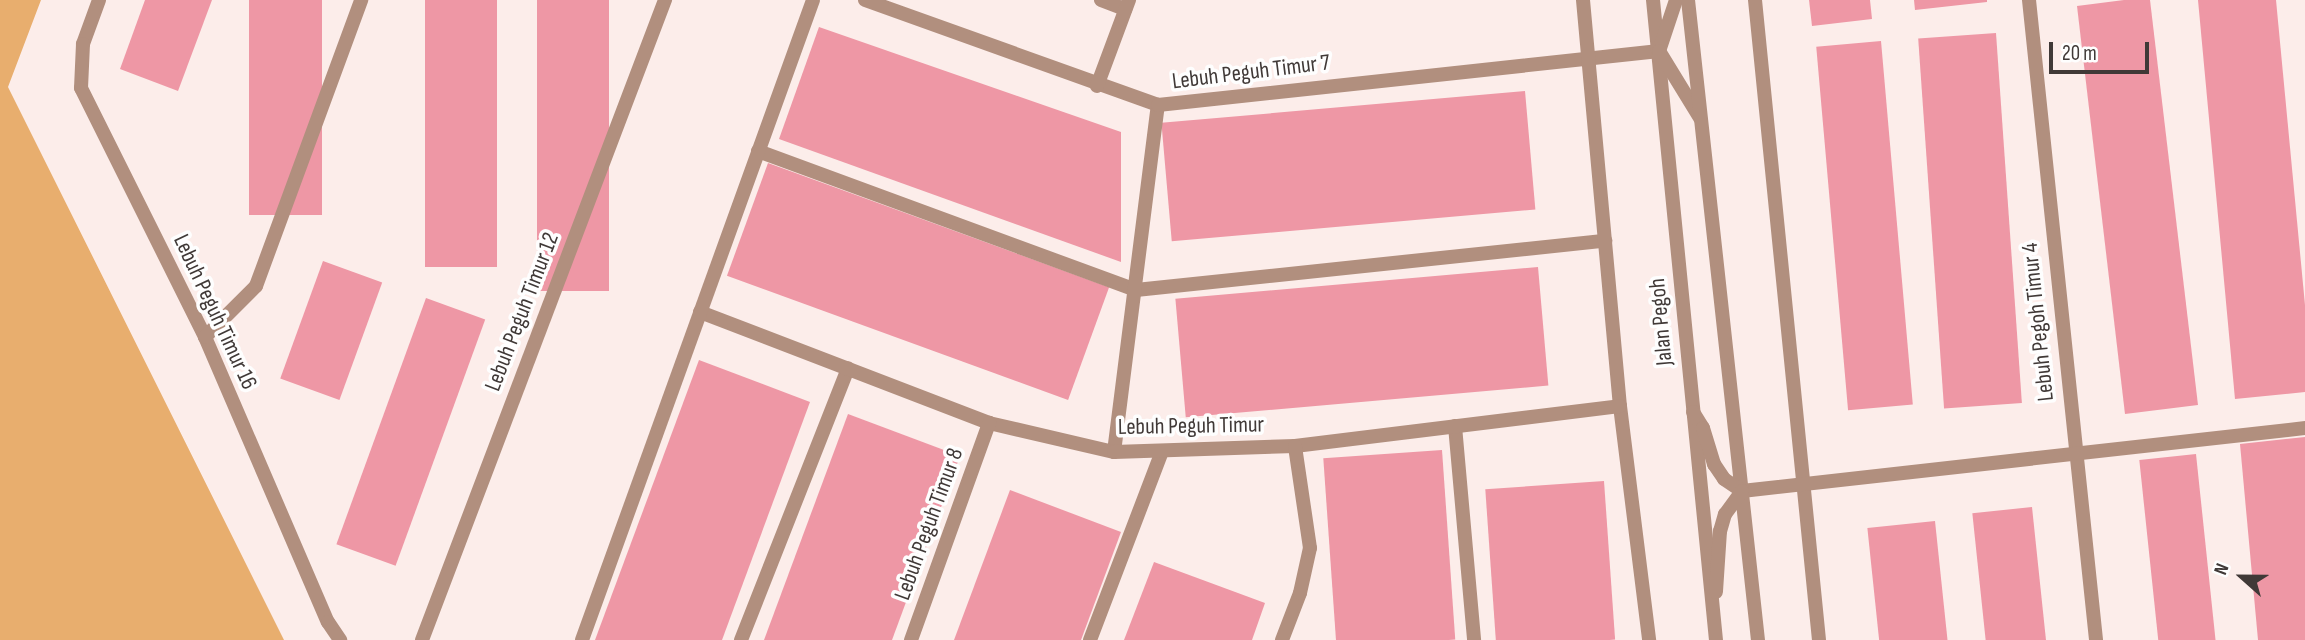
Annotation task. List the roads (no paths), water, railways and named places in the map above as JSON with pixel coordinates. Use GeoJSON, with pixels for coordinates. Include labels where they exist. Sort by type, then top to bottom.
{"type":"FeatureCollection","features":[{"type":"Feature","properties":{"kind":"street","name":"Lebuh Peguh Timur 16"},"geometry":{"type":"LineString","coordinates":[[99,0],[83,44],[80,88],[205,337],[328,622],[340,640]]}},
{"type":"Feature","properties":{"kind":"street"},"geometry":{"type":"LineString","coordinates":[[205,337],[256,286],[361,0]]}},
{"type":"Feature","properties":{"kind":"street","name":"Lebuh Peguh Timur 12"},"geometry":{"type":"LineString","coordinates":[[422,640],[664,0]]}},
{"type":"Feature","properties":{"kind":"street"},"geometry":{"type":"LineString","coordinates":[[582,640],[813,0]]}},
{"type":"Feature","properties":{"kind":"street","name":"Lebuh Peguh Timur 7"},"geometry":{"type":"LineString","coordinates":[[865,0],[1097,86],[1158,105],[1588,56],[1659,51]]}},
{"type":"Feature","properties":{"kind":"street"},"geometry":{"type":"LineString","coordinates":[[1097,86],[1127,4],[1101,0]]}},
{"type":"Feature","properties":{"kind":"street"},"geometry":{"type":"LineString","coordinates":[[1583,0],[1620,406],[1649,640]]}},
{"type":"Feature","properties":{"kind":"street","name":"Jalan Pegoh"},"geometry":{"type":"LineString","coordinates":[[1653,0],[1716,640]]}},
{"type":"Feature","properties":{"kind":"street"},"geometry":{"type":"LineString","coordinates":[[1676,0],[1659,51],[1700,119]]}},
{"type":"Feature","properties":{"kind":"street"},"geometry":{"type":"LineString","coordinates":[[1688,0],[1758,640]]}},
{"type":"Feature","properties":{"kind":"street"},"geometry":{"type":"LineString","coordinates":[[1755,0],[1819,640]]}},
{"type":"Feature","properties":{"kind":"street","name":"Lebuh Pegoh Timur 4"},"geometry":{"type":"LineString","coordinates":[[2029,0],[2074,456],[2096,640]]}},
{"type":"Feature","properties":{"kind":"street"},"geometry":{"type":"LineString","coordinates":[[1114,452],[1158,105]]}},
{"type":"Feature","properties":{"kind":"street"},"geometry":{"type":"LineString","coordinates":[[758,150],[1136,290],[1605,241]]}},
{"type":"Feature","properties":{"kind":"street","name":"Lebuh Peguh Timur"},"geometry":{"type":"LineString","coordinates":[[700,312],[989,423],[1114,452],[1295,446],[1620,406]]}},
{"type":"Feature","properties":{"kind":"street"},"geometry":{"type":"LineString","coordinates":[[741,640],[848,368]]}},
{"type":"Feature","properties":{"kind":"street"},"geometry":{"type":"LineString","coordinates":[[1692,411],[1703,428],[1714,464],[1724,479],[1742,491],[2074,456],[2305,428]]}},
{"type":"Feature","properties":{"kind":"street","name":"Lebuh Peguh Timur 8"},"geometry":{"type":"LineString","coordinates":[[911,640],[989,423]]}},
{"type":"Feature","properties":{"kind":"street"},"geometry":{"type":"LineString","coordinates":[[1455,426],[1474,640]]}},
{"type":"Feature","properties":{"kind":"street"},"geometry":{"type":"LineString","coordinates":[[1282,640],[1300,593],[1310,548],[1295,446]]}},
{"type":"Feature","properties":{"kind":"street"},"geometry":{"type":"LineString","coordinates":[[1090,640],[1162,451]]}},
{"type":"Feature","properties":{"kind":"street"},"geometry":{"type":"LineString","coordinates":[[1711,600],[1718,581],[1720,531],[1725,514],[1742,491]]}}]}
